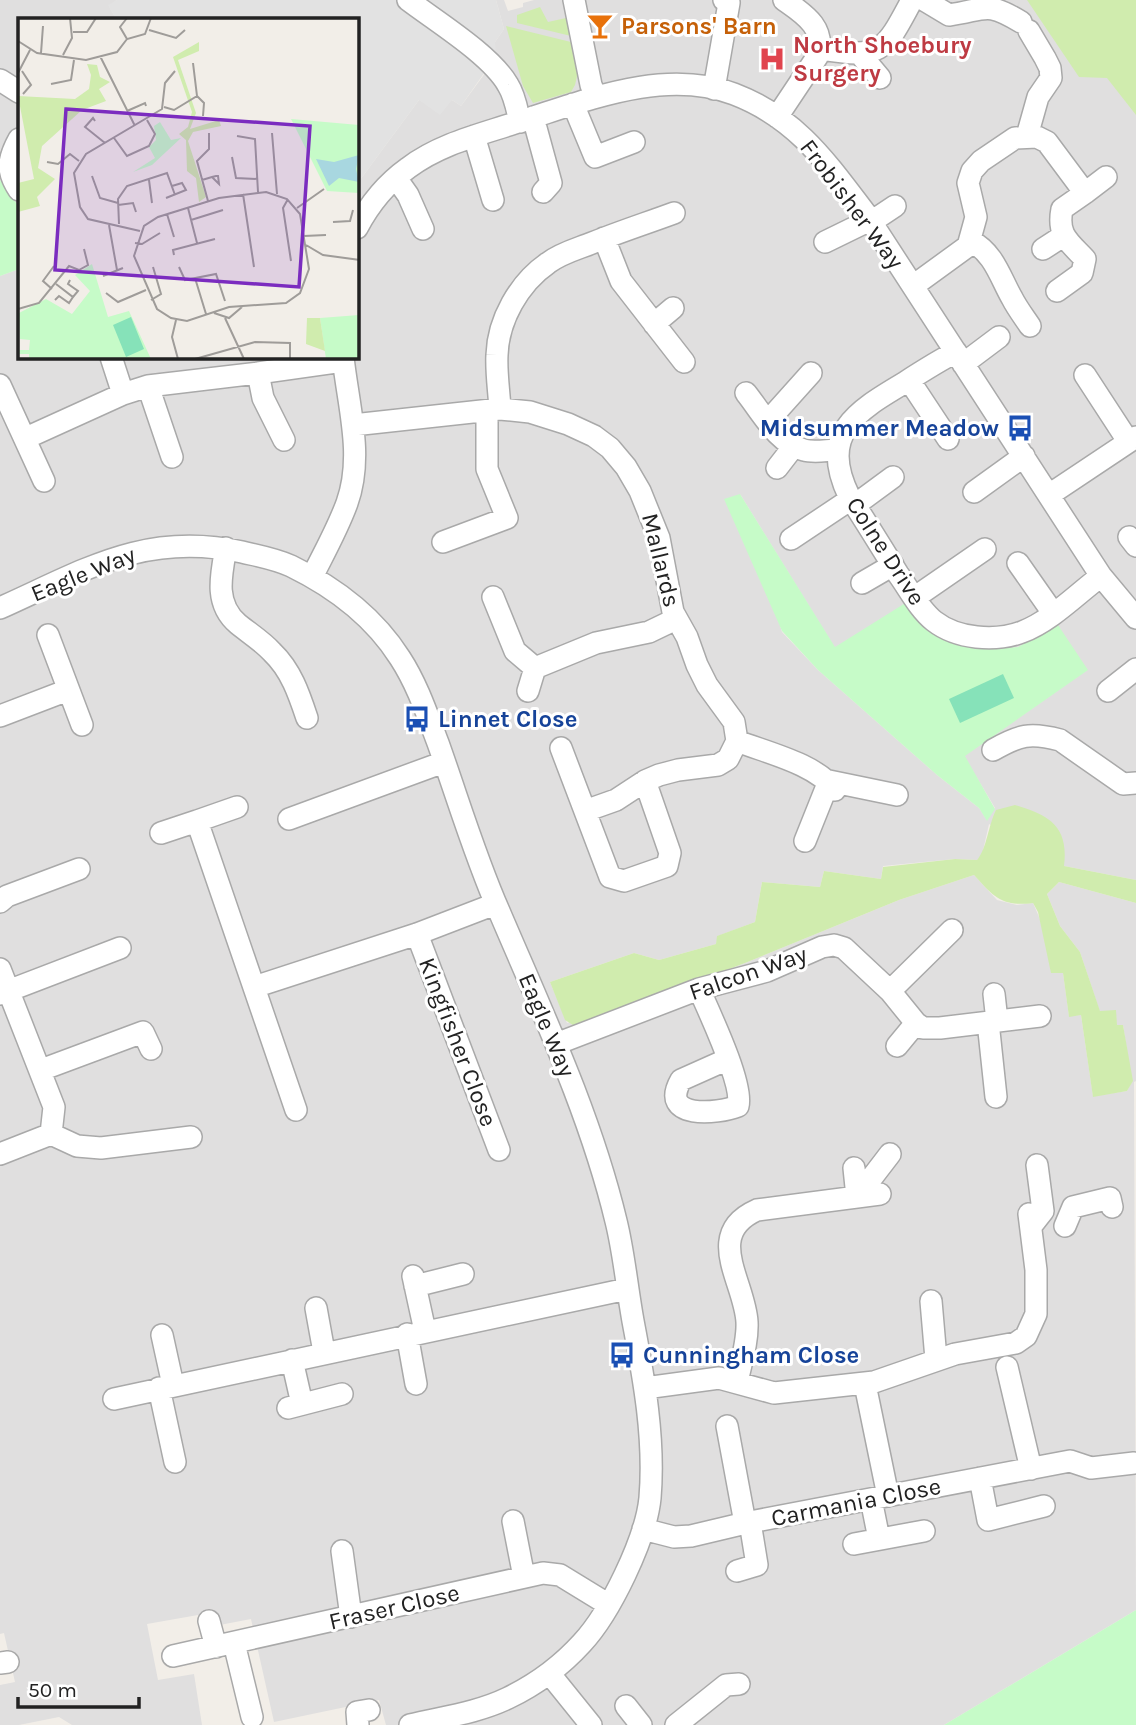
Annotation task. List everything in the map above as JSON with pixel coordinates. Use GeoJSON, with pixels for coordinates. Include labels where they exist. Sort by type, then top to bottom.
{"type":"FeatureCollection","features":[{"type":"Feature","properties":{"kind":"street"},"geometry":{"type":"LineString","coordinates":[[408,0],[483,56],[510,87],[527,119],[551,183],[543,192]]}},
{"type":"Feature","properties":{"kind":"street"},"geometry":{"type":"LineString","coordinates":[[574,0],[591,85],[596,97]]}},
{"type":"Feature","properties":{"kind":"street"},"geometry":{"type":"LineString","coordinates":[[714,89],[729,3],[724,0]]}},
{"type":"Feature","properties":{"kind":"street"},"geometry":{"type":"LineString","coordinates":[[777,117],[820,49],[818,31],[813,21],[783,0]]}},
{"type":"Feature","properties":{"kind":"street"},"geometry":{"type":"LineString","coordinates":[[820,49],[860,54],[877,51],[887,43],[912,0]]}},
{"type":"Feature","properties":{"kind":"street"},"geometry":{"type":"LineString","coordinates":[[931,5],[949,15],[985,4],[997,5],[1025,26],[1045,58],[1051,78],[1038,97],[1027,136]]}},
{"type":"Feature","properties":{"kind":"street"},"geometry":{"type":"LineString","coordinates":[[860,54],[880,78]]}},
{"type":"Feature","properties":{"kind":"street"},"geometry":{"type":"LineString","coordinates":[[0,80],[18,91]]}},
{"type":"Feature","properties":{"kind":"street","name":"Frobisher Way"},"geometry":{"type":"LineString","coordinates":[[359,225],[372,205],[396,178],[428,155],[474,136],[596,97],[645,87],[687,84],[733,94],[777,117],[802,135],[819,153],[871,221],[1101,576],[1136,618]]}},
{"type":"Feature","properties":{"kind":"street"},"geometry":{"type":"LineString","coordinates":[[573,104],[595,157],[634,142]]}},
{"type":"Feature","properties":{"kind":"street"},"geometry":{"type":"LineString","coordinates":[[474,136],[493,200]]}},
{"type":"Feature","properties":{"kind":"street"},"geometry":{"type":"LineString","coordinates":[[913,286],[968,246],[971,241],[976,217],[965,170],[1016,138],[1037,137],[1047,142],[1085,193]]}},
{"type":"Feature","properties":{"kind":"street"},"geometry":{"type":"LineString","coordinates":[[18,141],[8,167],[18,188]]}},
{"type":"Feature","properties":{"kind":"street"},"geometry":{"type":"LineString","coordinates":[[1057,291],[1082,273],[1085,259],[1063,236],[1059,224],[1062,209],[1106,177]]}},
{"type":"Feature","properties":{"kind":"street"},"geometry":{"type":"LineString","coordinates":[[396,178],[408,195],[423,229]]}},
{"type":"Feature","properties":{"kind":"street"},"geometry":{"type":"LineString","coordinates":[[825,242],[871,221],[895,206]]}},
{"type":"Feature","properties":{"kind":"street"},"geometry":{"type":"LineString","coordinates":[[443,542],[507,518],[487,470],[502,325],[526,283],[549,262],[674,212]]}},
{"type":"Feature","properties":{"kind":"street"},"geometry":{"type":"LineString","coordinates":[[1043,249],[1063,236]]}},
{"type":"Feature","properties":{"kind":"street"},"geometry":{"type":"LineString","coordinates":[[604,238],[621,281],[684,362]]}},
{"type":"Feature","properties":{"kind":"street"},"geometry":{"type":"LineString","coordinates":[[971,241],[988,254],[1030,326]]}},
{"type":"Feature","properties":{"kind":"street"},"geometry":{"type":"LineString","coordinates":[[654,324],[673,308]]}},
{"type":"Feature","properties":{"kind":"street"},"geometry":{"type":"LineString","coordinates":[[746,393],[777,433],[794,446],[804,450],[837,450],[845,431],[866,405],[909,380],[999,337]]}},
{"type":"Feature","properties":{"kind":"street"},"geometry":{"type":"LineString","coordinates":[[112,359],[123,394]]}},
{"type":"Feature","properties":{"kind":"street"},"geometry":{"type":"LineString","coordinates":[[26,438],[123,394],[148,386],[245,369],[343,359],[354,425],[355,463],[348,501],[312,577]]}},
{"type":"Feature","properties":{"kind":"street"},"geometry":{"type":"LineString","coordinates":[[245,369],[284,440]]}},
{"type":"Feature","properties":{"kind":"street"},"geometry":{"type":"LineString","coordinates":[[768,421],[811,373]]}},
{"type":"Feature","properties":{"kind":"street"},"geometry":{"type":"LineString","coordinates":[[1049,495],[1132,439],[1085,375]]}},
{"type":"Feature","properties":{"kind":"street"},"geometry":{"type":"LineString","coordinates":[[909,380],[948,439]]}},
{"type":"Feature","properties":{"kind":"street"},"geometry":{"type":"LineString","coordinates":[[0,384],[44,481]]}},
{"type":"Feature","properties":{"kind":"street"},"geometry":{"type":"LineString","coordinates":[[148,386],[172,457]]}},
{"type":"Feature","properties":{"kind":"street","name":"Mallards"},"geometry":{"type":"LineString","coordinates":[[354,425],[493,410],[530,412],[568,424],[602,442],[626,467],[644,500],[659,538],[669,597],[676,620],[687,637],[707,685],[734,722],[737,741]]}},
{"type":"Feature","properties":{"kind":"street"},"geometry":{"type":"LineString","coordinates":[[777,468],[794,446]]}},
{"type":"Feature","properties":{"kind":"street","name":"Colne Drive"},"geometry":{"type":"LineString","coordinates":[[837,450],[840,478],[853,502],[914,598],[934,621],[965,635],[984,638],[1021,633],[1101,576]]}},
{"type":"Feature","properties":{"kind":"street"},"geometry":{"type":"LineString","coordinates":[[974,492],[1024,456]]}},
{"type":"Feature","properties":{"kind":"street"},"geometry":{"type":"LineString","coordinates":[[791,538],[893,477]]}},
{"type":"Feature","properties":{"kind":"street","name":"Eagle Way"},"geometry":{"type":"LineString","coordinates":[[0,608],[108,560],[167,546],[199,545],[226,548],[277,561],[312,577],[364,615],[395,651],[421,696],[495,904],[585,1118],[617,1224],[645,1388],[651,1450],[650,1502],[643,1529],[609,1605],[585,1641],[549,1673],[510,1697],[474,1711],[410,1725]]}},
{"type":"Feature","properties":{"kind":"street"},"geometry":{"type":"LineString","coordinates":[[226,548],[220,590],[228,613],[282,663],[298,690],[307,719]]}},
{"type":"Feature","properties":{"kind":"street"},"geometry":{"type":"LineString","coordinates":[[914,598],[985,550]]}},
{"type":"Feature","properties":{"kind":"street"},"geometry":{"type":"LineString","coordinates":[[1018,563],[1053,612]]}},
{"type":"Feature","properties":{"kind":"street"},"geometry":{"type":"LineString","coordinates":[[862,583],[893,565]]}},
{"type":"Feature","properties":{"kind":"street"},"geometry":{"type":"LineString","coordinates":[[493,597],[515,651],[535,668]]}},
{"type":"Feature","properties":{"kind":"street"},"geometry":{"type":"LineString","coordinates":[[535,668],[596,643],[649,632],[676,620]]}},
{"type":"Feature","properties":{"kind":"street"},"geometry":{"type":"LineString","coordinates":[[48,635],[82,725]]}},
{"type":"Feature","properties":{"kind":"street"},"geometry":{"type":"LineString","coordinates":[[528,691],[535,668]]}},
{"type":"Feature","properties":{"kind":"street"},"geometry":{"type":"LineString","coordinates":[[1108,691],[1136,668]]}},
{"type":"Feature","properties":{"kind":"street"},"geometry":{"type":"LineString","coordinates":[[0,716],[68,690]]}},
{"type":"Feature","properties":{"kind":"street"},"geometry":{"type":"LineString","coordinates":[[993,750],[1014,737],[1027,735],[1060,740],[1126,789]]}},
{"type":"Feature","properties":{"kind":"street"},"geometry":{"type":"LineString","coordinates":[[585,811],[616,800],[645,781],[678,769],[718,765],[729,759],[737,741],[813,771],[832,786],[897,795]]}},
{"type":"Feature","properties":{"kind":"street"},"geometry":{"type":"LineString","coordinates":[[561,748],[610,877],[624,881],[667,866],[670,853],[645,781]]}},
{"type":"Feature","properties":{"kind":"street"},"geometry":{"type":"LineString","coordinates":[[289,819],[444,762]]}},
{"type":"Feature","properties":{"kind":"street"},"geometry":{"type":"LineString","coordinates":[[805,841],[832,786]]}},
{"type":"Feature","properties":{"kind":"street"},"geometry":{"type":"LineString","coordinates":[[161,833],[237,807]]}},
{"type":"Feature","properties":{"kind":"street"},"geometry":{"type":"LineString","coordinates":[[197,821],[296,1110]]}},
{"type":"Feature","properties":{"kind":"street"},"geometry":{"type":"LineString","coordinates":[[0,902],[7,896],[79,869]]}},
{"type":"Feature","properties":{"kind":"street","name":"Kingfisher Close"},"geometry":{"type":"LineString","coordinates":[[254,987],[417,934],[495,904]]}},
{"type":"Feature","properties":{"kind":"street"},"geometry":{"type":"LineString","coordinates":[[890,991],[953,930]]}},
{"type":"Feature","properties":{"kind":"street","name":"Kingfisher Close"},"geometry":{"type":"LineString","coordinates":[[417,934],[499,1150]]}},
{"type":"Feature","properties":{"kind":"street","name":"Falcon Way"},"geometry":{"type":"LineString","coordinates":[[555,1044],[699,989],[767,971],[822,947],[834,945],[844,948],[890,991],[916,1023]]}},
{"type":"Feature","properties":{"kind":"street"},"geometry":{"type":"LineString","coordinates":[[4,992],[120,948]]}},
{"type":"Feature","properties":{"kind":"street"},"geometry":{"type":"LineString","coordinates":[[0,969],[4,992],[41,1070],[54,1107],[51,1134]]}},
{"type":"Feature","properties":{"kind":"street"},"geometry":{"type":"LineString","coordinates":[[699,989],[728,1059]]}},
{"type":"Feature","properties":{"kind":"street"},"geometry":{"type":"LineString","coordinates":[[994,994],[992,1022],[996,1097]]}},
{"type":"Feature","properties":{"kind":"street"},"geometry":{"type":"LineString","coordinates":[[897,1046],[916,1023],[923,1028],[940,1028],[1040,1016]]}},
{"type":"Feature","properties":{"kind":"street"},"geometry":{"type":"LineString","coordinates":[[41,1070],[143,1032],[150,1049]]}},
{"type":"Feature","properties":{"kind":"street"},"geometry":{"type":"LineString","coordinates":[[0,1154],[51,1134],[77,1146],[101,1148],[191,1137]]}},
{"type":"Feature","properties":{"kind":"street"},"geometry":{"type":"LineString","coordinates":[[857,1196],[890,1154]]}},
{"type":"Feature","properties":{"kind":"street"},"geometry":{"type":"LineString","coordinates":[[645,1388],[719,1378],[775,1393],[874,1382],[936,1360],[1016,1343],[1026,1336],[1036,1314],[1036,1270],[1031,1224],[1043,1211],[1037,1165]]}},
{"type":"Feature","properties":{"kind":"street"},"geometry":{"type":"LineString","coordinates":[[853,1168],[857,1196]]}},
{"type":"Feature","properties":{"kind":"street"},"geometry":{"type":"LineString","coordinates":[[737,1382],[748,1326],[747,1312],[732,1263],[730,1239],[733,1228],[746,1215],[757,1210],[880,1194]]}},
{"type":"Feature","properties":{"kind":"street"},"geometry":{"type":"LineString","coordinates":[[1031,1224],[1066,1226],[1073,1207],[1110,1198],[1112,1207]]}},
{"type":"Feature","properties":{"kind":"street"},"geometry":{"type":"LineString","coordinates":[[416,1384],[414,1281],[463,1274]]}},
{"type":"Feature","properties":{"kind":"street"},"geometry":{"type":"LineString","coordinates":[[114,1399],[627,1289]]}},
{"type":"Feature","properties":{"kind":"street"},"geometry":{"type":"LineString","coordinates":[[930,1301],[936,1360]]}},
{"type":"Feature","properties":{"kind":"street"},"geometry":{"type":"LineString","coordinates":[[316,1308],[324,1352]]}},
{"type":"Feature","properties":{"kind":"street"},"geometry":{"type":"LineString","coordinates":[[162,1335],[175,1462]]}},
{"type":"Feature","properties":{"kind":"street"},"geometry":{"type":"LineString","coordinates":[[292,1360],[295,1406],[342,1394]]}},
{"type":"Feature","properties":{"kind":"street"},"geometry":{"type":"LineString","coordinates":[[1007,1367],[1031,1469]]}},
{"type":"Feature","properties":{"kind":"street"},"geometry":{"type":"LineString","coordinates":[[867,1394],[879,1498],[880,1539]]}},
{"type":"Feature","properties":{"kind":"street"},"geometry":{"type":"LineString","coordinates":[[727,1426],[757,1565],[737,1571]]}},
{"type":"Feature","properties":{"kind":"street","name":"Carmania Close"},"geometry":{"type":"LineString","coordinates":[[643,1529],[674,1537],[691,1536],[748,1522],[1070,1461],[1091,1468],[1134,1463]]}},
{"type":"Feature","properties":{"kind":"street"},"geometry":{"type":"LineString","coordinates":[[980,1478],[988,1520],[1044,1506]]}},
{"type":"Feature","properties":{"kind":"street"},"geometry":{"type":"LineString","coordinates":[[513,1521],[524,1577]]}},
{"type":"Feature","properties":{"kind":"street"},"geometry":{"type":"LineString","coordinates":[[854,1544],[924,1531]]}},
{"type":"Feature","properties":{"kind":"street"},"geometry":{"type":"LineString","coordinates":[[342,1551],[351,1617]]}},
{"type":"Feature","properties":{"kind":"street","name":"Fraser Close"},"geometry":{"type":"LineString","coordinates":[[173,1656],[543,1573],[560,1575],[609,1605]]}},
{"type":"Feature","properties":{"kind":"street"},"geometry":{"type":"LineString","coordinates":[[209,1621],[225,1645],[252,1717]]}},
{"type":"Feature","properties":{"kind":"street"},"geometry":{"type":"LineString","coordinates":[[549,1673],[591,1725]]}},
{"type":"Feature","properties":{"kind":"street"},"geometry":{"type":"LineString","coordinates":[[676,1725],[726,1685],[739,1684]]}},
{"type":"Feature","properties":{"kind":"street"},"geometry":{"type":"LineString","coordinates":[[626,1706],[641,1725]]}},
{"type":"Feature","properties":{"kind":"shaded area"},"geometry":{"type":"Polygon","coordinates":[[[0,0],[117,0],[109,6],[115,18],[18,18],[18,206],[0,180],[0,0]]]}},
{"type":"Feature","properties":{"kind":"shaded area"},"geometry":{"type":"Polygon","coordinates":[[[117,0],[496,0],[504,29],[495,42],[496,56],[461,106],[452,100],[440,115],[419,100],[359,181],[359,18],[115,18],[108,5],[117,0]]]}},
{"type":"Feature","properties":{"kind":"shaded area"},"geometry":{"type":"Polygon","coordinates":[[[496,0],[504,0],[508,11],[523,7],[523,3],[534,0],[1136,0],[1136,880],[1064,866],[989,824],[982,855],[977,860],[955,859],[883,866],[881,879],[824,871],[820,887],[762,882],[755,922],[718,936],[716,944],[659,960],[634,953],[550,982],[567,1023],[617,1011],[745,963],[899,900],[974,875],[997,900],[1017,905],[1033,903],[1063,973],[1069,1016],[1081,1015],[1093,1096],[1127,1091],[1132,1082],[1123,1025],[1117,1025],[1100,1012],[1080,952],[1060,926],[1047,894],[1059,882],[1136,903],[1136,1610],[944,1725],[386,1725],[379,1700],[274,1722],[251,1619],[204,1628],[198,1615],[147,1624],[158,1680],[194,1674],[202,1725],[72,1725],[59,1717],[19,1725],[0,1725],[0,1685],[15,1682],[4,1633],[0,1634],[0,276],[18,269],[18,359],[359,359],[359,181],[419,100],[452,100],[461,106],[491,65],[495,42],[504,29],[496,0]],[[740,494],[782,632],[818,670],[937,775],[979,808],[987,820],[995,808],[964,756],[1087,670],[1034,639],[1018,647],[990,649],[959,645],[929,629],[835,648],[740,494]]]}},
{"type":"Feature","properties":{"kind":"green space"},"geometry":{"type":"Polygon","coordinates":[[[1027,0],[1136,0],[1136,115],[1107,78],[1079,77],[1027,0]]]}},
{"type":"Feature","properties":{"kind":"green space"},"geometry":{"type":"Polygon","coordinates":[[[540,7],[548,22],[566,18],[571,36],[517,23],[517,15],[540,7]]]}},
{"type":"Feature","properties":{"kind":"green space"},"geometry":{"type":"Polygon","coordinates":[[[506,26],[571,42],[581,74],[577,76],[571,92],[533,103],[523,86],[506,26]]]}},
{"type":"Feature","properties":{"kind":"green space"},"geometry":{"type":"Polygon","coordinates":[[[0,180],[18,206],[18,269],[0,276],[0,180]]]}},
{"type":"Feature","properties":{"kind":"green space"},"geometry":{"type":"Polygon","coordinates":[[[740,494],[835,647],[907,602],[929,629],[959,645],[990,649],[1018,647],[1058,625],[1088,670],[965,756],[995,809],[987,821],[979,808],[937,775],[818,670],[782,631],[724,499],[740,494]]]}},
{"type":"Feature","properties":{"kind":"green space"},"geometry":{"type":"Polygon","coordinates":[[[1003,674],[1014,698],[960,723],[949,699],[1003,674]]]}},
{"type":"Feature","properties":{"kind":"green space"},"geometry":{"type":"Polygon","coordinates":[[[1015,805],[1038,813],[1054,824],[1063,841],[1064,866],[1136,880],[1136,903],[1059,882],[1047,894],[1060,926],[1080,952],[1100,1011],[1116,1010],[1117,1025],[1123,1025],[1133,1081],[1127,1091],[1093,1097],[1081,1015],[1069,1017],[1063,973],[1051,973],[1038,912],[1033,903],[1022,904],[999,899],[974,875],[899,900],[745,963],[576,1027],[565,1020],[550,982],[634,953],[659,960],[716,944],[717,936],[755,922],[762,882],[820,887],[824,871],[881,879],[883,867],[955,859],[977,860],[996,810],[1015,805]]]}},
{"type":"Feature","properties":{"kind":"green space"},"geometry":{"type":"Polygon","coordinates":[[[1136,1610],[1136,1725],[944,1725],[1136,1610]]]}},
{"type":"Feature","properties":{"kind":"place","name":"Parsons' Barn"},"geometry":{"type":"Point","coordinates":[600,26]}},
{"type":"Feature","properties":{"kind":"place","name":"North Shoebury Surgery"},"geometry":{"type":"Point","coordinates":[772,59]}},
{"type":"Feature","properties":{"kind":"place","name":"Midsummer Meadow"},"geometry":{"type":"Point","coordinates":[1020,428]}},
{"type":"Feature","properties":{"kind":"place","name":"Linnet Close"},"geometry":{"type":"Point","coordinates":[417,719]}},
{"type":"Feature","properties":{"kind":"place","name":"Cunningham Close"},"geometry":{"type":"Point","coordinates":[622,1355]}}]}
